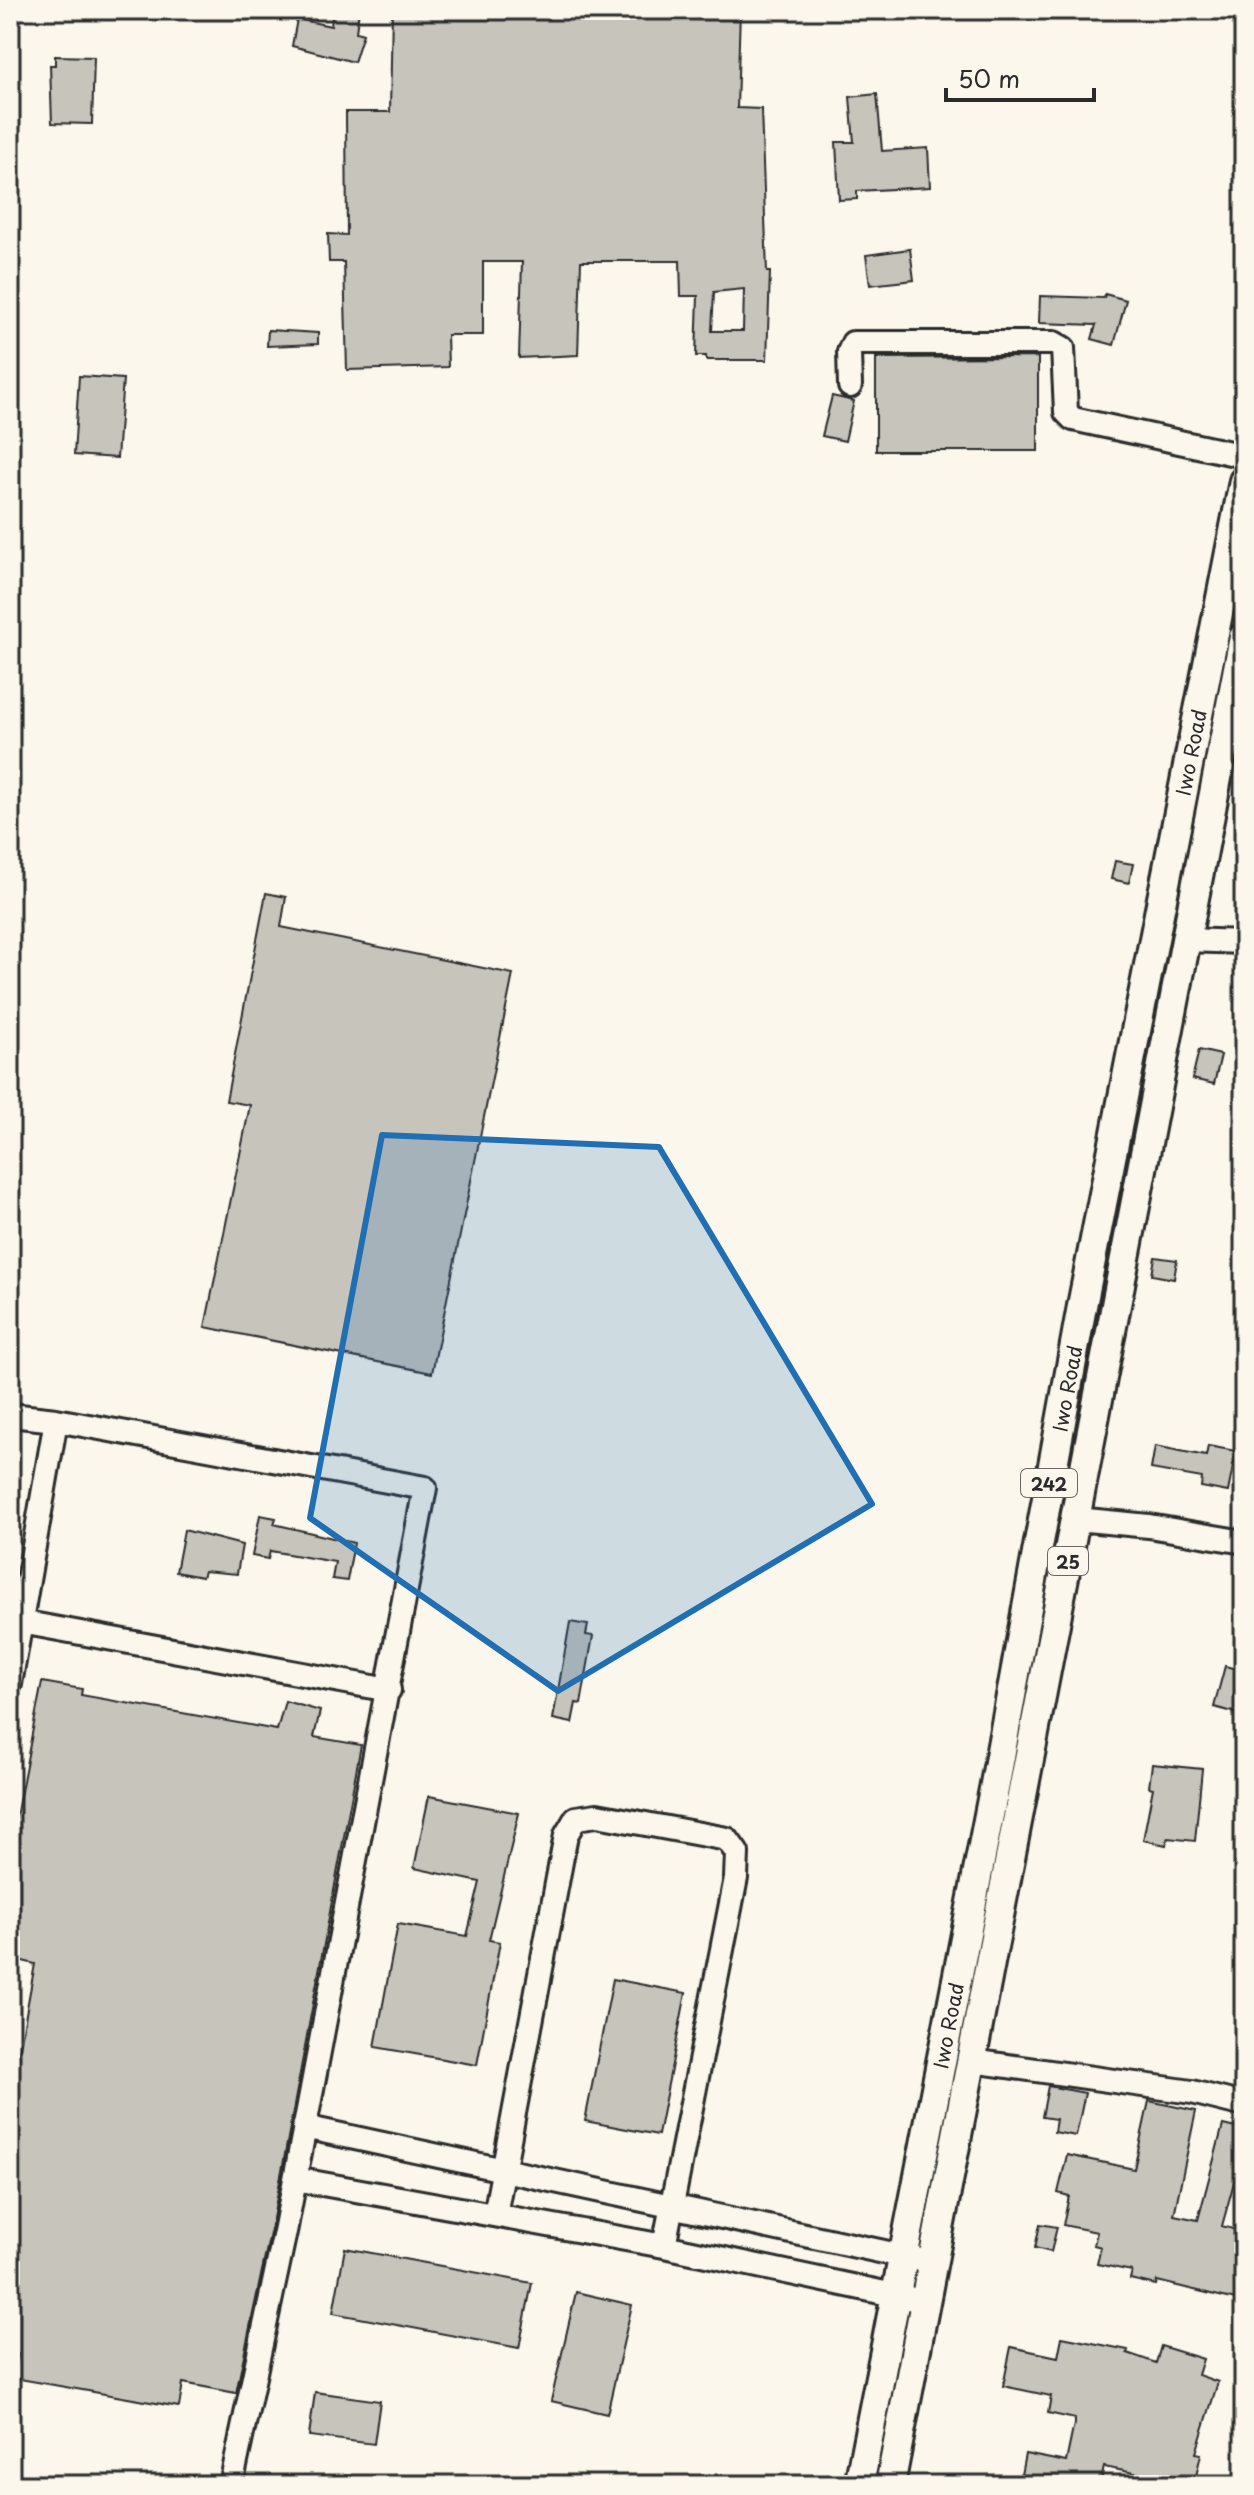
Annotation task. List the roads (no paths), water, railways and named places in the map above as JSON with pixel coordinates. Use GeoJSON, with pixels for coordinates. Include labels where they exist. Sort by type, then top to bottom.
{"type":"FeatureCollection","features":[{"type":"Feature","properties":{"kind":"main road","name":"Iwo Road"},"geometry":{"type":"LineString","coordinates":[[859,2485],[1054,1451],[1244,481]]}},
{"type":"Feature","properties":{"kind":"main road","name":"Iwo Road"},"geometry":{"type":"LineString","coordinates":[[890,2485],[935,2263],[1244,637]]}},
{"type":"Feature","properties":{"kind":"main road"},"geometry":{"type":"LineString","coordinates":[[1054,1451],[1087,1458]]}},
{"type":"Feature","properties":{"kind":"street"},"geometry":{"type":"LineString","coordinates":[[850,386],[849,352],[853,343],[1054,343],[1063,348],[1066,412],[1073,419],[1244,456]]}},
{"type":"Feature","properties":{"kind":"street"},"geometry":{"type":"LineString","coordinates":[[1185,940],[1244,942]]}},
{"type":"Feature","properties":{"kind":"street"},"geometry":{"type":"LineString","coordinates":[[10,1415],[56,1420],[425,1488],[295,2179],[231,2485]]}},
{"type":"Feature","properties":{"kind":"street"},"geometry":{"type":"LineString","coordinates":[[10,1684],[56,1420]]}},
{"type":"Feature","properties":{"kind":"street"},"geometry":{"type":"LineString","coordinates":[[1076,1519],[1149,1526],[1244,1542]]}},
{"type":"Feature","properties":{"kind":"street"},"geometry":{"type":"LineString","coordinates":[[21,1622],[389,1690]]}},
{"type":"Feature","properties":{"kind":"street"},"geometry":{"type":"LineString","coordinates":[[495,2215],[566,1835],[576,1818],[597,1815],[727,1839],[737,1853],[736,1878],[664,2246]]}},
{"type":"Feature","properties":{"kind":"street"},"geometry":{"type":"LineString","coordinates":[[972,2061],[1192,2092],[1244,2105]]}},
{"type":"Feature","properties":{"kind":"street"},"geometry":{"type":"LineString","coordinates":[[304,2127],[935,2263]]}},
{"type":"Feature","properties":{"kind":"street"},"geometry":{"type":"LineString","coordinates":[[295,2179],[664,2246],[927,2302]]}}]}
